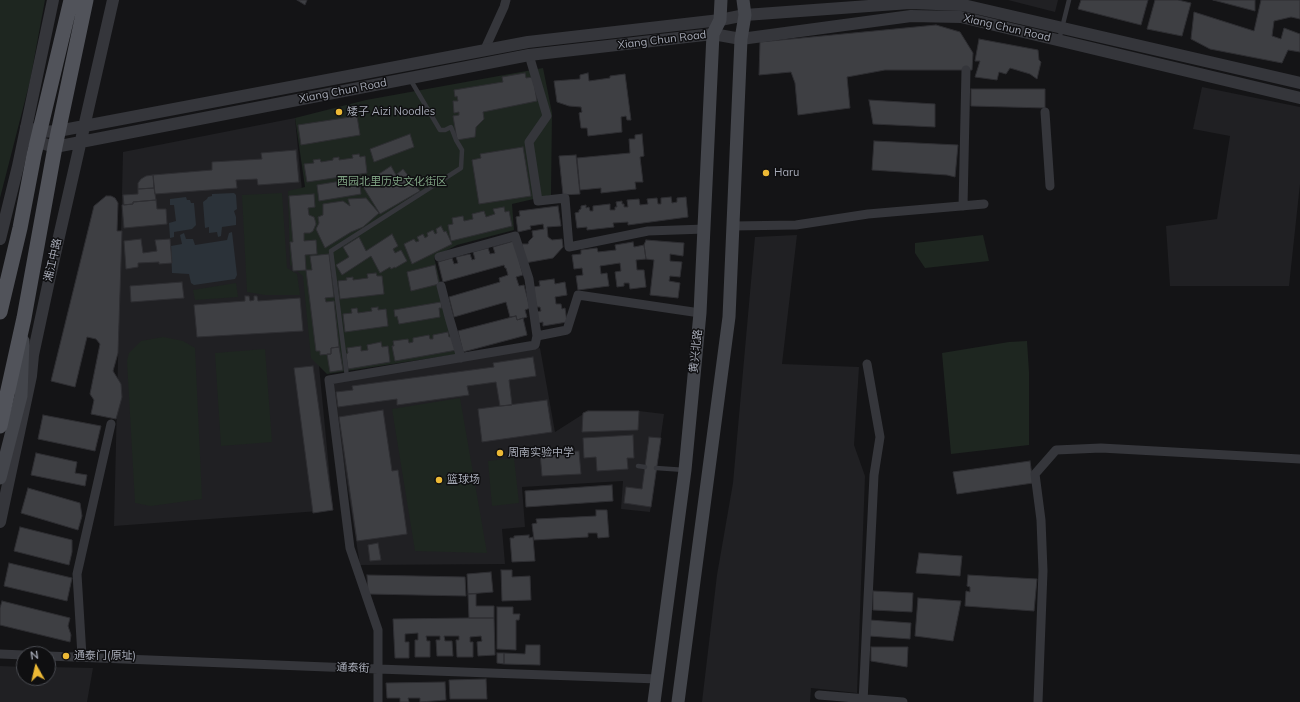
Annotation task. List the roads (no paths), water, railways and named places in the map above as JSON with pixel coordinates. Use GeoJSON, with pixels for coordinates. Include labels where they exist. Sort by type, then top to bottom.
{"type":"FeatureCollection","features":[{"type":"Feature","properties":{"kind":"main road"},"geometry":{"type":"LineString","coordinates":[[0,312],[32,135],[71,0]]}},
{"type":"Feature","properties":{"kind":"main road","name":"湘江中路"},"geometry":{"type":"LineString","coordinates":[[0,426],[24,318],[58,131],[86,0]]}},
{"type":"Feature","properties":{"kind":"main road","name":"黄兴北路"},"geometry":{"type":"LineString","coordinates":[[654,702],[685,470],[700,313],[713,34],[720,20],[721,0]]}},
{"type":"Feature","properties":{"kind":"main road"},"geometry":{"type":"LineString","coordinates":[[678,702],[729,317],[741,39],[745,15],[743,0]]}},
{"type":"Feature","properties":{"kind":"main road"},"geometry":{"type":"LineString","coordinates":[[0,478],[22,396],[24,318]]}},
{"type":"Feature","properties":{"kind":"street"},"geometry":{"type":"LineString","coordinates":[[0,239],[32,135],[53,0]]}},
{"type":"Feature","properties":{"kind":"street","name":"湘江中路"},"geometry":{"type":"LineString","coordinates":[[0,522],[31,376],[33,355],[48,283],[113,0]]}},
{"type":"Feature","properties":{"kind":"street"},"geometry":{"type":"LineString","coordinates":[[484,51],[506,0]]}},
{"type":"Feature","properties":{"kind":"street","name":"Xiang Chun Road"},"geometry":{"type":"LineString","coordinates":[[32,135],[528,42],[720,20],[745,15],[910,3],[963,4],[1061,34],[1300,98]]}},
{"type":"Feature","properties":{"kind":"street","name":"Xiang Chun Road"},"geometry":{"type":"LineString","coordinates":[[55,147],[528,55],[713,34],[741,39],[911,16],[961,18],[1061,34],[1300,83]]}},
{"type":"Feature","properties":{"kind":"street"},"geometry":{"type":"LineString","coordinates":[[528,55],[547,116],[529,142],[538,201],[565,198],[569,247],[648,231],[705,229]]}},
{"type":"Feature","properties":{"kind":"street"},"geometry":{"type":"LineString","coordinates":[[963,206],[966,70]]}},
{"type":"Feature","properties":{"kind":"street"},"geometry":{"type":"LineString","coordinates":[[1044,112],[1050,186]]}},
{"type":"Feature","properties":{"kind":"street"},"geometry":{"type":"LineString","coordinates":[[32,135],[55,147]]}},
{"type":"Feature","properties":{"kind":"street"},"geometry":{"type":"LineString","coordinates":[[733,226],[796,225],[868,214],[984,204]]}},
{"type":"Feature","properties":{"kind":"street"},"geometry":{"type":"LineString","coordinates":[[378,702],[378,630],[350,548],[328,380],[535,345],[538,336],[529,279],[515,236],[439,257]]}},
{"type":"Feature","properties":{"kind":"street"},"geometry":{"type":"LineString","coordinates":[[441,286],[461,358]]}},
{"type":"Feature","properties":{"kind":"street"},"geometry":{"type":"LineString","coordinates":[[538,336],[567,330],[578,295],[700,313]]}},
{"type":"Feature","properties":{"kind":"street"},"geometry":{"type":"LineString","coordinates":[[863,701],[874,475],[880,437],[867,364]]}},
{"type":"Feature","properties":{"kind":"street"},"geometry":{"type":"LineString","coordinates":[[82,656],[77,574],[111,424]]}},
{"type":"Feature","properties":{"kind":"street"},"geometry":{"type":"LineString","coordinates":[[1038,702],[1043,571],[1041,520],[1035,474],[1056,450],[1101,448],[1300,459]]}},
{"type":"Feature","properties":{"kind":"street"},"geometry":{"type":"LineString","coordinates":[[0,654],[16,655]]}},
{"type":"Feature","properties":{"kind":"street","name":"通泰街"},"geometry":{"type":"LineString","coordinates":[[56,656],[658,679]]}},
{"type":"Feature","properties":{"kind":"street"},"geometry":{"type":"LineString","coordinates":[[820,695],[863,701],[904,702]]}},
{"type":"Feature","properties":{"kind":"lane"},"geometry":{"type":"LineString","coordinates":[[1061,34],[1069,0]]}},
{"type":"Feature","properties":{"kind":"lane"},"geometry":{"type":"LineString","coordinates":[[347,377],[331,251],[461,168],[462,150],[451,127],[445,130],[440,130],[409,78]]}},
{"type":"Feature","properties":{"kind":"lane"},"geometry":{"type":"LineString","coordinates":[[638,466],[645,467]]}},
{"type":"Feature","properties":{"kind":"lane"},"geometry":{"type":"LineString","coordinates":[[656,468],[685,470]]}},
{"type":"Feature","properties":{"kind":"place","name":"矮子 Aizi Noodles"},"geometry":{"type":"Point","coordinates":[339,112]}},
{"type":"Feature","properties":{"kind":"place","name":"Haru"},"geometry":{"type":"Point","coordinates":[766,173]}},
{"type":"Feature","properties":{"kind":"place","name":"周南实验中学"},"geometry":{"type":"Point","coordinates":[500,453]}},
{"type":"Feature","properties":{"kind":"place","name":"篮球场"},"geometry":{"type":"Point","coordinates":[439,480]}},
{"type":"Feature","properties":{"kind":"place","name":"通泰门(原址)"},"geometry":{"type":"Point","coordinates":[66,656]}},
{"type":"Feature","properties":{"kind":"park label","name":"西园北里历史文化街区"},"geometry":{"type":"Point","coordinates":[392,182]}}]}
